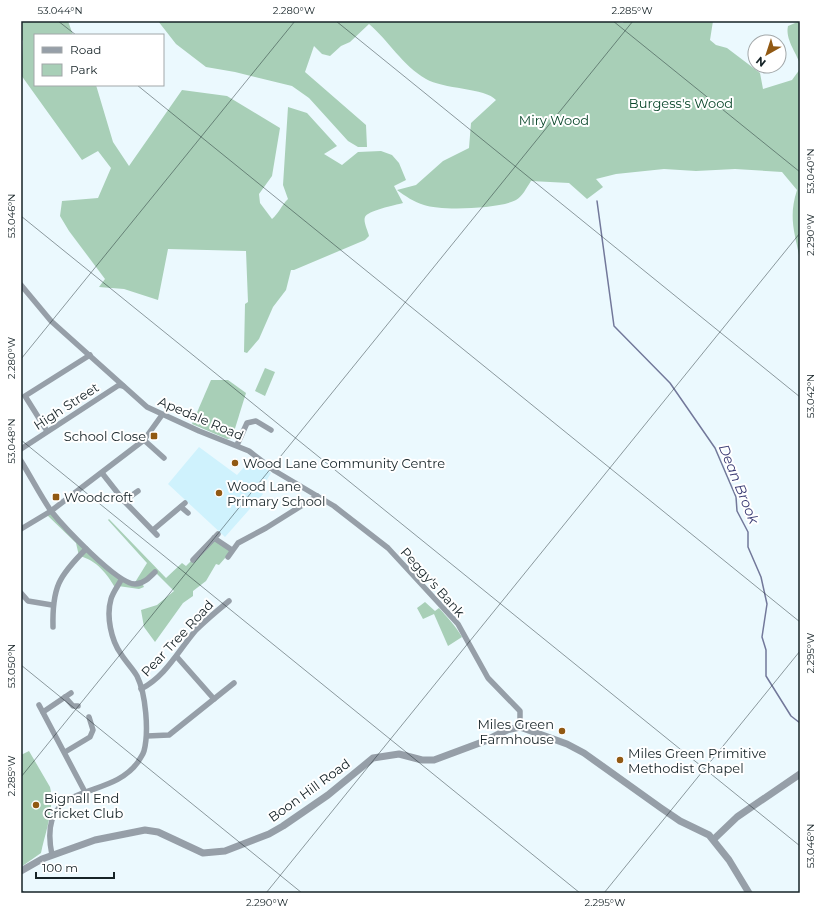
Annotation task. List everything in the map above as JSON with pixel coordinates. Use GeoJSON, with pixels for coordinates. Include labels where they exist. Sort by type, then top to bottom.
{"type":"FeatureCollection","features":[{"type":"Feature","properties":{"kind":"street","name":"Apedale Road"},"geometry":{"type":"LineString","coordinates":[[21,285],[51,321],[147,407],[162,415],[250,451],[275,471],[334,506]]}},
{"type":"Feature","properties":{"kind":"street"},"geometry":{"type":"LineString","coordinates":[[47,431],[25,396],[90,355]]}},
{"type":"Feature","properties":{"kind":"street","name":"High Street"},"geometry":{"type":"LineString","coordinates":[[21,449],[118,385],[123,386]]}},
{"type":"Feature","properties":{"kind":"street"},"geometry":{"type":"LineString","coordinates":[[21,529],[51,511],[144,440],[162,415]]}},
{"type":"Feature","properties":{"kind":"street"},"geometry":{"type":"LineString","coordinates":[[237,445],[247,423],[256,421],[271,430]]}},
{"type":"Feature","properties":{"kind":"street"},"geometry":{"type":"LineString","coordinates":[[144,440],[164,458]]}},
{"type":"Feature","properties":{"kind":"street"},"geometry":{"type":"LineString","coordinates":[[21,461],[51,511],[86,548],[121,580],[134,584],[142,583],[155,572]]}},
{"type":"Feature","properties":{"kind":"street"},"geometry":{"type":"LineString","coordinates":[[102,473],[124,501],[157,535]]}},
{"type":"Feature","properties":{"kind":"street"},"geometry":{"type":"LineString","coordinates":[[124,501],[138,491]]}},
{"type":"Feature","properties":{"kind":"street"},"geometry":{"type":"LineString","coordinates":[[228,557],[238,543],[266,528],[317,496]]}},
{"type":"Feature","properties":{"kind":"street"},"geometry":{"type":"LineString","coordinates":[[153,530],[183,505],[188,513]]}},
{"type":"Feature","properties":{"kind":"street","name":"Peggy's Bank"},"geometry":{"type":"LineString","coordinates":[[334,506],[388,548],[458,624],[488,678],[520,711],[520,727]]}},
{"type":"Feature","properties":{"kind":"street"},"geometry":{"type":"LineString","coordinates":[[193,560],[216,536],[232,550]]}},
{"type":"Feature","properties":{"kind":"street"},"geometry":{"type":"LineString","coordinates":[[53,627],[52,605],[59,582],[71,564],[86,548]]}},
{"type":"Feature","properties":{"kind":"street"},"geometry":{"type":"LineString","coordinates":[[52,855],[50,826],[54,815],[61,804],[85,792],[121,778],[132,770],[144,753],[147,736],[146,715],[141,689],[137,676],[120,653],[110,625],[111,598],[121,580]]}},
{"type":"Feature","properties":{"kind":"street"},"geometry":{"type":"LineString","coordinates":[[21,593],[28,601],[52,605]]}},
{"type":"Feature","properties":{"kind":"street","name":"Pear Tree Road"},"geometry":{"type":"LineString","coordinates":[[141,689],[153,683],[177,657],[197,630],[229,601]]}},
{"type":"Feature","properties":{"kind":"street"},"geometry":{"type":"LineString","coordinates":[[52,620],[59,621]]}},
{"type":"Feature","properties":{"kind":"street"},"geometry":{"type":"LineString","coordinates":[[177,657],[214,699]]}},
{"type":"Feature","properties":{"kind":"street"},"geometry":{"type":"LineString","coordinates":[[147,736],[169,735],[234,683]]}},
{"type":"Feature","properties":{"kind":"street"},"geometry":{"type":"LineString","coordinates":[[43,712],[71,693]]}},
{"type":"Feature","properties":{"kind":"street"},"geometry":{"type":"LineString","coordinates":[[65,697],[73,706],[78,706]]}},
{"type":"Feature","properties":{"kind":"street"},"geometry":{"type":"LineString","coordinates":[[39,705],[85,792]]}},
{"type":"Feature","properties":{"kind":"street"},"geometry":{"type":"LineString","coordinates":[[65,752],[90,737],[93,730],[90,717]]}},
{"type":"Feature","properties":{"kind":"street"},"geometry":{"type":"LineString","coordinates":[[520,727],[567,744],[584,752],[661,808],[714,840],[738,874],[749,893]]}},
{"type":"Feature","properties":{"kind":"street","name":"Boon Hill Road"},"geometry":{"type":"LineString","coordinates":[[21,871],[52,855],[95,840],[145,830],[158,832],[203,853],[225,851],[269,834],[283,826],[328,795],[374,758],[399,754],[422,760],[434,760],[485,741],[507,730],[520,727]]}},
{"type":"Feature","properties":{"kind":"street"},"geometry":{"type":"LineString","coordinates":[[714,840],[737,817],[800,774]]}},
{"type":"Feature","properties":{"kind":"shaded area","name":"Wood Lane Primary School"},"geometry":{"type":"Polygon","coordinates":[[[199,447],[237,475],[252,458],[271,473],[260,491],[263,494],[225,537],[168,484],[199,447]]]}},
{"type":"Feature","properties":{"kind":"green space"},"geometry":{"type":"Polygon","coordinates":[[[21,21],[68,21],[73,34],[34,34],[34,86],[96,86],[113,142],[129,166],[182,90],[227,96],[280,128],[272,176],[259,194],[260,203],[272,219],[288,199],[283,185],[288,107],[307,113],[337,146],[324,154],[342,165],[358,152],[381,151],[392,155],[399,163],[406,180],[394,186],[403,203],[382,208],[367,215],[365,217],[365,221],[369,236],[365,240],[291,270],[286,290],[273,307],[259,339],[247,353],[244,352],[245,304],[248,302],[246,251],[168,249],[158,300],[124,289],[99,287],[105,279],[69,231],[60,216],[62,201],[98,198],[111,168],[98,151],[82,160],[21,75],[23,41],[21,38],[21,21]]]}},
{"type":"Feature","properties":{"kind":"green space","name":"Miry Wood"},"geometry":{"type":"Polygon","coordinates":[[[158,21],[605,21],[623,23],[624,21],[713,21],[710,40],[716,45],[727,48],[747,63],[747,74],[760,74],[763,89],[792,80],[800,69],[800,260],[793,225],[794,200],[797,190],[782,172],[735,169],[696,171],[664,169],[616,174],[596,179],[603,187],[587,199],[569,183],[531,181],[518,199],[508,203],[484,207],[432,207],[420,204],[410,199],[397,190],[416,185],[443,161],[469,148],[471,123],[496,100],[483,93],[442,85],[426,79],[410,67],[369,24],[350,42],[341,46],[330,56],[322,54],[314,46],[305,72],[366,125],[367,147],[358,147],[348,141],[309,98],[292,86],[235,72],[206,67],[176,44],[158,21]]]}},
{"type":"Feature","properties":{"kind":"green space"},"geometry":{"type":"Polygon","coordinates":[[[800,21],[800,64],[789,41],[787,31],[788,26],[800,21]]]}},
{"type":"Feature","properties":{"kind":"green space"},"geometry":{"type":"Polygon","coordinates":[[[265,368],[275,372],[265,396],[255,391],[265,368]]]}},
{"type":"Feature","properties":{"kind":"green space"},"geometry":{"type":"Polygon","coordinates":[[[211,380],[228,380],[246,393],[232,438],[227,439],[192,424],[211,380]]]}},
{"type":"Feature","properties":{"kind":"green space"},"geometry":{"type":"Polygon","coordinates":[[[51,511],[121,580],[134,584],[147,563],[108,520],[109,519],[166,578],[182,563],[186,566],[214,538],[232,550],[219,565],[216,564],[206,581],[193,591],[193,596],[183,603],[155,642],[144,627],[141,610],[157,605],[174,591],[155,572],[142,583],[144,587],[139,589],[118,586],[116,589],[101,568],[91,561],[79,556],[76,543],[46,514],[51,511]]]}},
{"type":"Feature","properties":{"kind":"green space"},"geometry":{"type":"Polygon","coordinates":[[[425,602],[435,611],[439,608],[462,637],[448,646],[434,614],[423,619],[417,608],[425,602]]]}},
{"type":"Feature","properties":{"kind":"green space","name":"Bignall End Cricket Club"},"geometry":{"type":"Polygon","coordinates":[[[29,751],[50,787],[51,803],[49,820],[41,853],[21,867],[21,755],[29,751]]]}},
{"type":"Feature","properties":{"kind":"waterway","name":"Dean Brook"},"geometry":{"type":"LineString","coordinates":[[597,201],[614,326],[670,383],[715,448],[736,497],[737,511],[748,532],[748,547],[761,577],[767,604],[762,637],[766,650],[766,676],[791,716],[800,723]]}},
{"type":"Feature","properties":{"kind":"place","name":"School Close"},"geometry":{"type":"Point","coordinates":[154,436]}},
{"type":"Feature","properties":{"kind":"place","name":"Wood Lane Community Centre"},"geometry":{"type":"Point","coordinates":[235,463]}},
{"type":"Feature","properties":{"kind":"place","name":"Wood Lane Primary School"},"geometry":{"type":"Point","coordinates":[219,493]}},
{"type":"Feature","properties":{"kind":"place","name":"Woodcroft"},"geometry":{"type":"Point","coordinates":[56,497]}},
{"type":"Feature","properties":{"kind":"place","name":"Miles Green Farmhouse"},"geometry":{"type":"Point","coordinates":[562,731]}},
{"type":"Feature","properties":{"kind":"place","name":"Miles Green Primitive Methodist Chapel"},"geometry":{"type":"Point","coordinates":[620,760]}},
{"type":"Feature","properties":{"kind":"place","name":"Bignall End Cricket Club"},"geometry":{"type":"Point","coordinates":[36,805]}},
{"type":"Feature","properties":{"kind":"park label","name":"Burgess's Wood"},"geometry":{"type":"Point","coordinates":[681,103]}}]}
